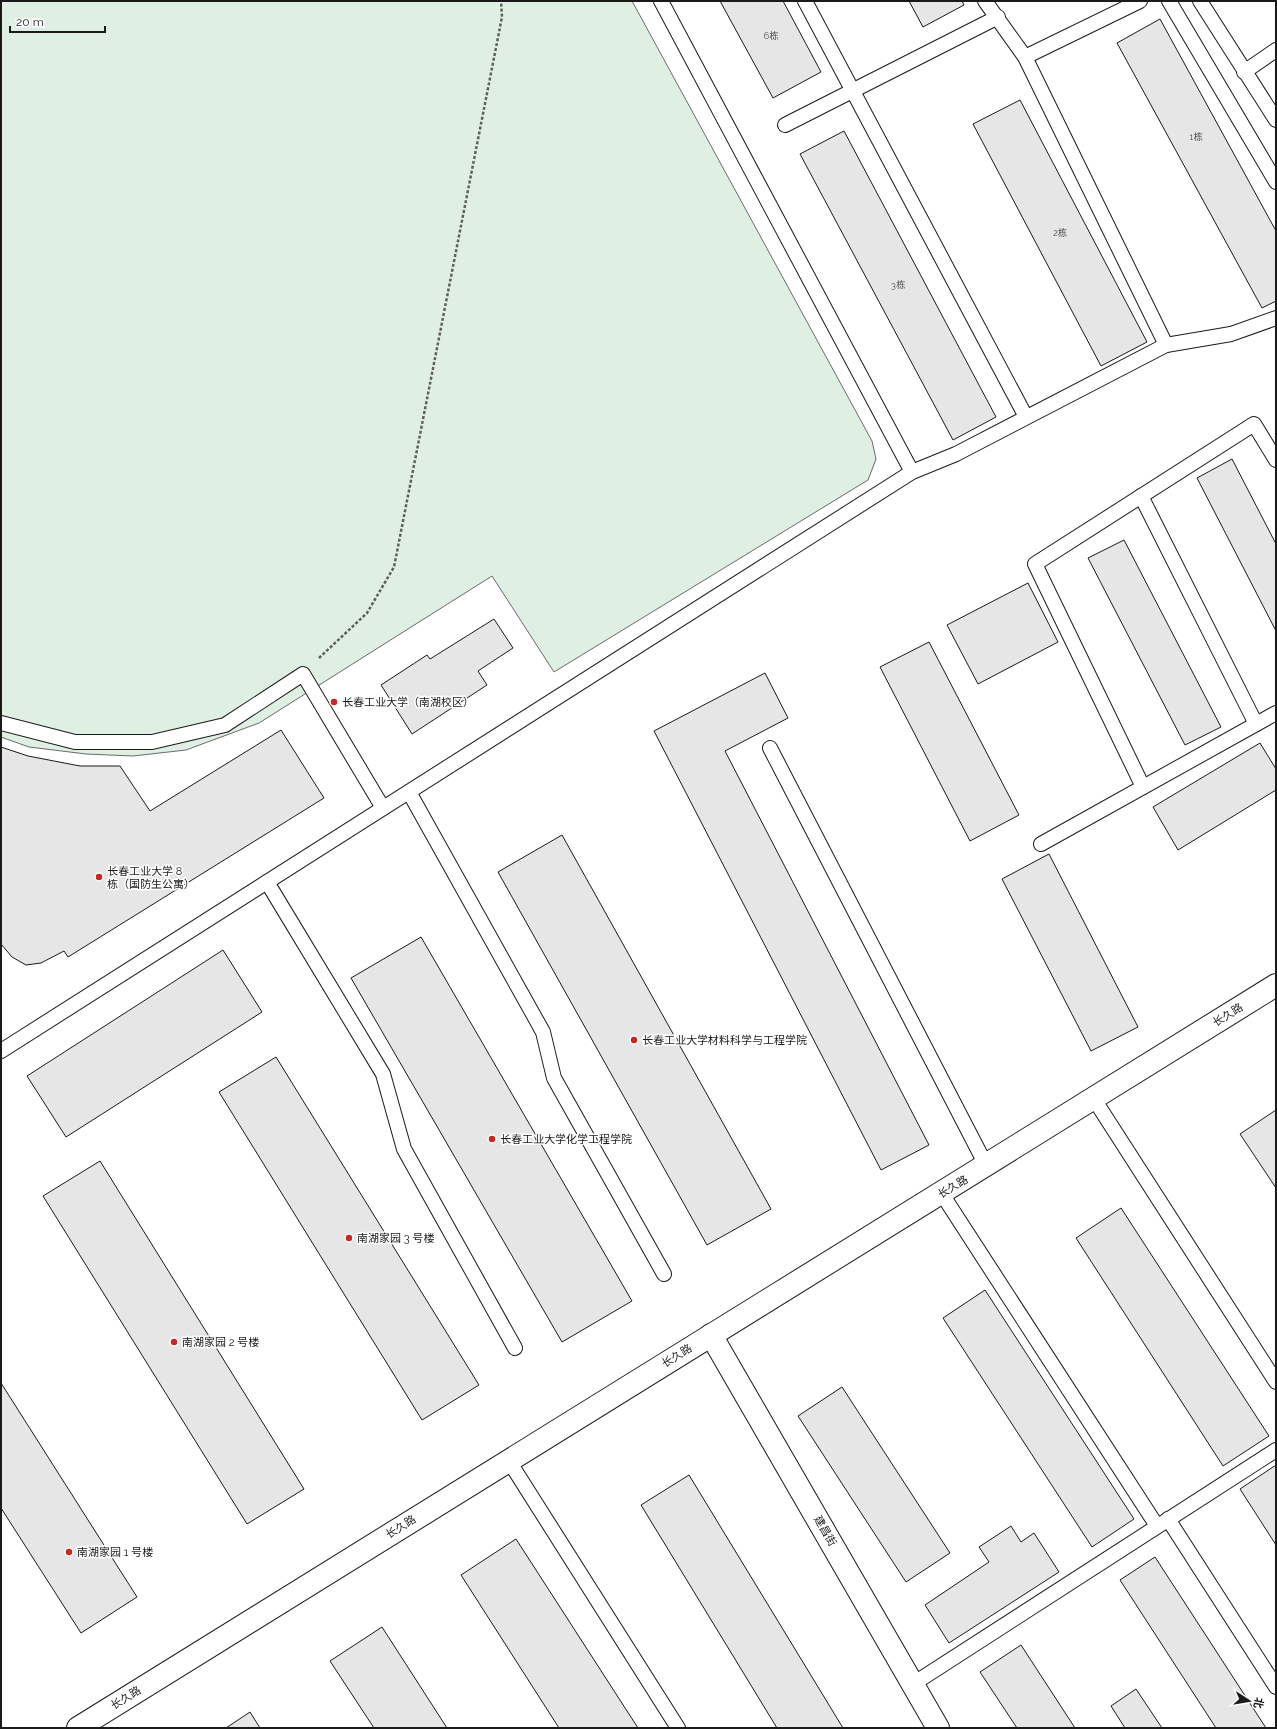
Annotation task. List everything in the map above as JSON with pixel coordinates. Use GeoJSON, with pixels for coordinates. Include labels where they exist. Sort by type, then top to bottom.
{"type":"FeatureCollection","features":[{"type":"Feature","properties":{"kind":"street","name":"长久路"},"geometry":{"type":"LineString","coordinates":[[78,1728],[712,1335],[987,1167],[1276,985]]}},
{"type":"Feature","properties":{"kind":"street","name":"建昌街"},"geometry":{"type":"LineString","coordinates":[[712,1335],[938,1728]]}},
{"type":"Feature","properties":{"kind":"lane"},"geometry":{"type":"LineString","coordinates":[[661,1],[912,472]]}},
{"type":"Feature","properties":{"kind":"lane"},"geometry":{"type":"LineString","coordinates":[[805,1],[1026,417]]}},
{"type":"Feature","properties":{"kind":"lane"},"geometry":{"type":"LineString","coordinates":[[985,1],[998,17],[1025,57],[1166,345]]}},
{"type":"Feature","properties":{"kind":"lane"},"geometry":{"type":"LineString","coordinates":[[1025,57],[1140,1]]}},
{"type":"Feature","properties":{"kind":"lane"},"geometry":{"type":"LineString","coordinates":[[1169,1],[1276,182]]}},
{"type":"Feature","properties":{"kind":"lane"},"geometry":{"type":"LineString","coordinates":[[1200,1],[1276,120]]}},
{"type":"Feature","properties":{"kind":"lane"},"geometry":{"type":"LineString","coordinates":[[785,125],[998,17]]}},
{"type":"Feature","properties":{"kind":"lane"},"geometry":{"type":"LineString","coordinates":[[1244,72],[1276,50]]}},
{"type":"Feature","properties":{"kind":"lane"},"geometry":{"type":"LineString","coordinates":[[1,1051],[912,472],[956,454],[1166,345],[1231,334],[1276,318]]}},
{"type":"Feature","properties":{"kind":"lane"},"geometry":{"type":"LineString","coordinates":[[1143,787],[1035,564],[1254,424],[1276,460]]}},
{"type":"Feature","properties":{"kind":"lane"},"geometry":{"type":"LineString","coordinates":[[1141,496],[1256,724]]}},
{"type":"Feature","properties":{"kind":"lane"},"geometry":{"type":"LineString","coordinates":[[1,722],[75,742],[152,742],[225,725],[303,674],[383,808]]}},
{"type":"Feature","properties":{"kind":"lane"},"geometry":{"type":"LineString","coordinates":[[1041,844],[1276,713]]}},
{"type":"Feature","properties":{"kind":"lane"},"geometry":{"type":"LineString","coordinates":[[770,748],[987,1167]]}},
{"type":"Feature","properties":{"kind":"lane"},"geometry":{"type":"LineString","coordinates":[[409,792],[543,1032],[554,1078],[664,1274]]}},
{"type":"Feature","properties":{"kind":"lane"},"geometry":{"type":"LineString","coordinates":[[267,882],[383,1074],[404,1149],[515,1348]]}},
{"type":"Feature","properties":{"kind":"lane"},"geometry":{"type":"LineString","coordinates":[[1094,1099],[1276,1382]]}},
{"type":"Feature","properties":{"kind":"lane"},"geometry":{"type":"LineString","coordinates":[[942,1194],[1163,1523],[1276,1687]]}},
{"type":"Feature","properties":{"kind":"lane"},"geometry":{"type":"LineString","coordinates":[[912,1684],[1276,1450]]}},
{"type":"Feature","properties":{"kind":"lane"},"geometry":{"type":"LineString","coordinates":[[509,1461],[678,1728]]}},
{"type":"Feature","properties":{"kind":"path"},"geometry":{"type":"LineString","coordinates":[[303,674],[367,613],[394,567],[502,17],[501,1]]}},
{"type":"Feature","properties":{"kind":"green space"},"geometry":{"type":"Polygon","coordinates":[[[1,1],[632,1],[872,441],[876,459],[868,480],[554,672],[492,576],[259,723],[186,750],[133,756],[86,754],[29,747],[1,737],[1,1]]]}},
{"type":"Feature","properties":{"kind":"building"},"geometry":{"type":"Polygon","coordinates":[[[720,1],[783,1],[821,72],[773,98],[720,1]]]}},
{"type":"Feature","properties":{"kind":"building"},"geometry":{"type":"Polygon","coordinates":[[[909,1],[962,1],[964,5],[923,27],[909,1]]]}},
{"type":"Feature","properties":{"kind":"building"},"geometry":{"type":"Polygon","coordinates":[[[1160,19],[1276,231],[1276,301],[1262,308],[1117,43],[1160,19]]]}},
{"type":"Feature","properties":{"kind":"building"},"geometry":{"type":"Polygon","coordinates":[[[1020,100],[1147,342],[1101,366],[973,124],[1020,100]]]}},
{"type":"Feature","properties":{"kind":"building"},"geometry":{"type":"Polygon","coordinates":[[[844,131],[996,417],[953,440],[800,154],[844,131]]]}},
{"type":"Feature","properties":{"kind":"building"},"geometry":{"type":"Polygon","coordinates":[[[1232,459],[1276,544],[1276,631],[1197,478],[1232,459]]]}},
{"type":"Feature","properties":{"kind":"building"},"geometry":{"type":"Polygon","coordinates":[[[1124,540],[1221,727],[1185,745],[1088,558],[1124,540]]]}},
{"type":"Feature","properties":{"kind":"building"},"geometry":{"type":"Polygon","coordinates":[[[1028,583],[1058,642],[978,684],[947,625],[1028,583]]]}},
{"type":"Feature","properties":{"kind":"building"},"geometry":{"type":"Polygon","coordinates":[[[494,619],[513,648],[478,671],[487,685],[412,734],[381,685],[427,655],[430,659],[494,619]]]}},
{"type":"Feature","properties":{"kind":"building"},"geometry":{"type":"Polygon","coordinates":[[[929,642],[1019,815],[970,841],[880,667],[929,642]]]}},
{"type":"Feature","properties":{"kind":"building"},"geometry":{"type":"Polygon","coordinates":[[[765,673],[788,718],[725,751],[929,1145],[881,1170],[654,731],[765,673]]]}},
{"type":"Feature","properties":{"kind":"building","name":"长春工业大学 8 栋（国防生公寓）"},"geometry":{"type":"Polygon","coordinates":[[[281,730],[324,798],[68,957],[64,951],[41,963],[26,965],[12,957],[1,944],[1,747],[28,756],[80,766],[120,766],[150,811],[281,730]]]}},
{"type":"Feature","properties":{"kind":"building"},"geometry":{"type":"Polygon","coordinates":[[[1260,743],[1276,769],[1276,790],[1178,850],[1153,807],[1260,743]]]}},
{"type":"Feature","properties":{"kind":"building","name":"长春工业大学材料科学与工程学院"},"geometry":{"type":"Polygon","coordinates":[[[562,835],[771,1209],[707,1245],[498,872],[562,835]]]}},
{"type":"Feature","properties":{"kind":"building"},"geometry":{"type":"Polygon","coordinates":[[[1049,854],[1138,1027],[1091,1051],[1002,879],[1049,854]]]}},
{"type":"Feature","properties":{"kind":"building","name":"长春工业大学化学工程学院"},"geometry":{"type":"Polygon","coordinates":[[[421,937],[632,1301],[562,1342],[351,978],[421,937]]]}},
{"type":"Feature","properties":{"kind":"building"},"geometry":{"type":"Polygon","coordinates":[[[223,950],[262,1012],[66,1137],[27,1076],[223,950]]]}},
{"type":"Feature","properties":{"kind":"building","name":"南湖家园 3 号楼"},"geometry":{"type":"Polygon","coordinates":[[[276,1057],[479,1385],[422,1420],[219,1092],[276,1057]]]}},
{"type":"Feature","properties":{"kind":"building"},"geometry":{"type":"Polygon","coordinates":[[[1276,1110],[1276,1188],[1240,1134],[1276,1110]]]}},
{"type":"Feature","properties":{"kind":"building","name":"南湖家园 2 号楼"},"geometry":{"type":"Polygon","coordinates":[[[100,1161],[304,1489],[247,1524],[43,1196],[100,1161]]]}},
{"type":"Feature","properties":{"kind":"building"},"geometry":{"type":"Polygon","coordinates":[[[1121,1208],[1269,1436],[1223,1466],[1076,1238],[1121,1208]]]}},
{"type":"Feature","properties":{"kind":"building"},"geometry":{"type":"Polygon","coordinates":[[[985,1290],[1134,1519],[1092,1547],[943,1318],[985,1290]]]}},
{"type":"Feature","properties":{"kind":"building","name":"南湖家园 1 号楼"},"geometry":{"type":"Polygon","coordinates":[[[1,1383],[137,1597],[81,1633],[1,1508],[1,1383]]]}},
{"type":"Feature","properties":{"kind":"building"},"geometry":{"type":"Polygon","coordinates":[[[842,1387],[950,1553],[906,1582],[798,1416],[842,1387]]]}},
{"type":"Feature","properties":{"kind":"building"},"geometry":{"type":"Polygon","coordinates":[[[1276,1465],[1276,1545],[1240,1489],[1276,1465]]]}},
{"type":"Feature","properties":{"kind":"building"},"geometry":{"type":"Polygon","coordinates":[[[689,1475],[843,1728],[777,1728],[641,1505],[689,1475]]]}},
{"type":"Feature","properties":{"kind":"building"},"geometry":{"type":"Polygon","coordinates":[[[1011,1526],[1021,1542],[1034,1533],[1059,1572],[949,1643],[925,1605],[989,1562],[979,1547],[1011,1526]]]}},
{"type":"Feature","properties":{"kind":"building"},"geometry":{"type":"Polygon","coordinates":[[[516,1539],[638,1728],[559,1728],[461,1575],[516,1539]]]}},
{"type":"Feature","properties":{"kind":"building"},"geometry":{"type":"Polygon","coordinates":[[[1155,1557],[1266,1728],[1216,1728],[1120,1580],[1155,1557]]]}},
{"type":"Feature","properties":{"kind":"building"},"geometry":{"type":"Polygon","coordinates":[[[382,1627],[447,1728],[374,1728],[330,1661],[382,1627]]]}},
{"type":"Feature","properties":{"kind":"building"},"geometry":{"type":"Polygon","coordinates":[[[1021,1645],[1075,1728],[1017,1728],[980,1672],[1021,1645]]]}},
{"type":"Feature","properties":{"kind":"building"},"geometry":{"type":"Polygon","coordinates":[[[1136,1689],[1162,1728],[1125,1728],[1111,1706],[1136,1689]]]}},
{"type":"Feature","properties":{"kind":"building"},"geometry":{"type":"Polygon","coordinates":[[[250,1712],[260,1728],[226,1728],[250,1712]]]}},
{"type":"Feature","properties":{"kind":"place","name":"长春工业大学（南湖校区）"},"geometry":{"type":"Point","coordinates":[334,702]}},
{"type":"Feature","properties":{"kind":"place","name":"长春工业大学 8 栋（国防生公寓）"},"geometry":{"type":"Point","coordinates":[99,877]}},
{"type":"Feature","properties":{"kind":"place","name":"长春工业大学材料科学与工程学院"},"geometry":{"type":"Point","coordinates":[634,1040]}},
{"type":"Feature","properties":{"kind":"place","name":"长春工业大学化学工程学院"},"geometry":{"type":"Point","coordinates":[492,1139]}},
{"type":"Feature","properties":{"kind":"place","name":"南湖家园 3 号楼"},"geometry":{"type":"Point","coordinates":[349,1238]}},
{"type":"Feature","properties":{"kind":"place","name":"南湖家园 2 号楼"},"geometry":{"type":"Point","coordinates":[174,1342]}},
{"type":"Feature","properties":{"kind":"place","name":"南湖家园 1 号楼"},"geometry":{"type":"Point","coordinates":[69,1552]}}]}
